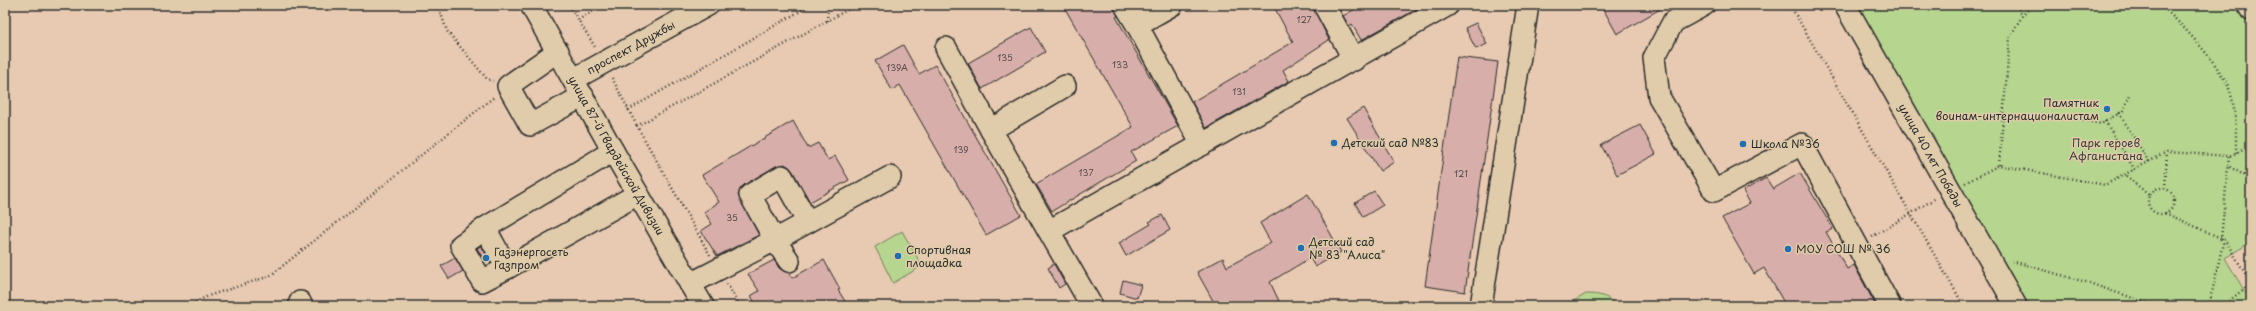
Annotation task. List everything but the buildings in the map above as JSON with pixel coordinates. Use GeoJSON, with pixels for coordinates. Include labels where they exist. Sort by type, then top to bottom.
{"type":"FeatureCollection","features":[{"type":"Feature","properties":{"kind":"street","name":"улица 87-й Гвардейской Дивизии"},"geometry":{"type":"LineString","coordinates":[[532,5],[613,151],[703,306]]}},
{"type":"Feature","properties":{"kind":"street","name":"проспект Дружбы"},"geometry":{"type":"LineString","coordinates":[[508,86],[530,125],[578,88],[605,63],[708,5]]}},
{"type":"Feature","properties":{"kind":"street"},"geometry":{"type":"LineString","coordinates":[[1126,5],[1202,145]]}},
{"type":"Feature","properties":{"kind":"street"},"geometry":{"type":"LineString","coordinates":[[1137,25],[1172,5]]}},
{"type":"Feature","properties":{"kind":"street"},"geometry":{"type":"LineString","coordinates":[[1324,5],[1354,60]]}},
{"type":"Feature","properties":{"kind":"street"},"geometry":{"type":"LineString","coordinates":[[1049,231],[1354,60],[1448,5]]}},
{"type":"Feature","properties":{"kind":"street"},"geometry":{"type":"LineString","coordinates":[[1481,306],[1528,5]]}},
{"type":"Feature","properties":{"kind":"street"},"geometry":{"type":"LineString","coordinates":[[1704,5],[1673,22],[1654,58],[1659,97],[1714,191],[1802,144],[1890,306]]}},
{"type":"Feature","properties":{"kind":"street","name":"улица 40 лет Победы"},"geometry":{"type":"LineString","coordinates":[[1844,5],[2016,306]]}},
{"type":"Feature","properties":{"kind":"street"},"geometry":{"type":"LineString","coordinates":[[2248,5],[2251,10]]}},
{"type":"Feature","properties":{"kind":"street"},"geometry":{"type":"LineString","coordinates":[[946,48],[1090,303],[1087,306]]}},
{"type":"Feature","properties":{"kind":"street"},"geometry":{"type":"LineString","coordinates":[[508,86],[558,51]]}},
{"type":"Feature","properties":{"kind":"street"},"geometry":{"type":"LineString","coordinates":[[991,130],[1065,86]]}},
{"type":"Feature","properties":{"kind":"street"},"geometry":{"type":"LineString","coordinates":[[613,151],[485,228],[461,245],[482,281],[638,194]]}},
{"type":"Feature","properties":{"kind":"street"},"geometry":{"type":"LineString","coordinates":[[789,262],[750,195],[782,176],[807,221]]}},
{"type":"Feature","properties":{"kind":"street"},"geometry":{"type":"LineString","coordinates":[[690,284],[775,240],[890,176]]}},
{"type":"Feature","properties":{"kind":"street"},"geometry":{"type":"LineString","coordinates":[[485,228],[507,268]]}},
{"type":"Feature","properties":{"kind":"path"},"geometry":{"type":"LineString","coordinates":[[438,5],[448,31],[487,79],[508,86]]}},
{"type":"Feature","properties":{"kind":"path"},"geometry":{"type":"LineString","coordinates":[[569,5],[605,63],[636,126],[740,306]]}},
{"type":"Feature","properties":{"kind":"path"},"geometry":{"type":"LineString","coordinates":[[578,20],[604,5]]}},
{"type":"Feature","properties":{"kind":"path"},"geometry":{"type":"LineString","coordinates":[[628,110],[811,5]]}},
{"type":"Feature","properties":{"kind":"path"},"geometry":{"type":"LineString","coordinates":[[826,21],[828,5]]}},
{"type":"Feature","properties":{"kind":"path"},"geometry":{"type":"LineString","coordinates":[[636,126],[856,5]]}},
{"type":"Feature","properties":{"kind":"path"},"geometry":{"type":"LineString","coordinates":[[1790,5],[1964,306]]}},
{"type":"Feature","properties":{"kind":"path"},"geometry":{"type":"LineString","coordinates":[[2018,5],[2022,16]]}},
{"type":"Feature","properties":{"kind":"path"},"geometry":{"type":"LineString","coordinates":[[1999,165],[2010,37],[2022,16],[2032,5]]}},
{"type":"Feature","properties":{"kind":"path"},"geometry":{"type":"LineString","coordinates":[[2160,5],[2189,33],[2226,83],[2234,109],[2236,155]]}},
{"type":"Feature","properties":{"kind":"path"},"geometry":{"type":"LineString","coordinates":[[188,306],[208,296],[270,276],[508,86]]}},
{"type":"Feature","properties":{"kind":"path"},"geometry":{"type":"LineString","coordinates":[[2083,120],[2101,124],[2124,111],[2130,95]]}},
{"type":"Feature","properties":{"kind":"path"},"geometry":{"type":"LineString","coordinates":[[2119,113],[2149,162]]}},
{"type":"Feature","properties":{"kind":"path"},"geometry":{"type":"LineString","coordinates":[[2105,121],[2135,170]]}},
{"type":"Feature","properties":{"kind":"path"},"geometry":{"type":"LineString","coordinates":[[1857,246],[1910,212],[1999,165],[2105,186],[2126,176],[2167,152],[2229,156],[2236,155],[2251,146]]}},
{"type":"Feature","properties":{"kind":"path"},"geometry":{"type":"LineString","coordinates":[[2165,188],[2167,152]]}},
{"type":"Feature","properties":{"kind":"path"},"geometry":{"type":"LineString","coordinates":[[2209,306],[2223,243],[2221,240],[2229,156]]}},
{"type":"Feature","properties":{"kind":"path"},"geometry":{"type":"LineString","coordinates":[[2228,166],[2251,179]]}},
{"type":"Feature","properties":{"kind":"path"},"geometry":{"type":"LineString","coordinates":[[2126,176],[2149,195]]}},
{"type":"Feature","properties":{"kind":"path"},"geometry":{"type":"LineString","coordinates":[[2165,188],[2172,193],[2175,201],[2172,209],[2165,213],[2157,214],[2148,204],[2149,195],[2156,189],[2165,188]]}},
{"type":"Feature","properties":{"kind":"path"},"geometry":{"type":"LineString","coordinates":[[2165,213],[2221,240],[2225,240],[2251,283],[2223,306]]}},
{"type":"Feature","properties":{"kind":"path"},"geometry":{"type":"LineString","coordinates":[[1986,254],[2089,283],[2156,306]]}},
{"type":"Feature","properties":{"kind":"green space","name":"Парк героев Афганистана"},"geometry":{"type":"Polygon","coordinates":[[[1855,5],[2238,5],[2251,28],[2251,242],[2225,258],[2251,302],[2251,306],[2029,306],[1855,5]]]}},
{"type":"Feature","properties":{"kind":"green space","name":"Спортивная площадка"},"geometry":{"type":"Polygon","coordinates":[[[902,231],[922,266],[893,283],[875,247],[902,231]]]}},
{"type":"Feature","properties":{"kind":"green space"},"geometry":{"type":"Polygon","coordinates":[[[1586,294],[1603,296],[1617,306],[1565,306],[1586,294]]]}},
{"type":"Feature","properties":{"kind":"place","name":"Памятник воинам-интернационалистам"},"geometry":{"type":"Point","coordinates":[2107,109]}},
{"type":"Feature","properties":{"kind":"place","name":"Детский сад №83"},"geometry":{"type":"Point","coordinates":[1334,143]}},
{"type":"Feature","properties":{"kind":"place","name":"Школа №36"},"geometry":{"type":"Point","coordinates":[1743,144]}},
{"type":"Feature","properties":{"kind":"place","name":"Детский сад № 83 \"Алиса\""},"geometry":{"type":"Point","coordinates":[1301,248]}},
{"type":"Feature","properties":{"kind":"place","name":"МОУ СОШ № 36"},"geometry":{"type":"Point","coordinates":[1788,249]}},
{"type":"Feature","properties":{"kind":"place","name":"Спортивная площадка"},"geometry":{"type":"Point","coordinates":[898,256]}},
{"type":"Feature","properties":{"kind":"place","name":"Газэнергосеть Газпром"},"geometry":{"type":"Point","coordinates":[486,258]}}]}
